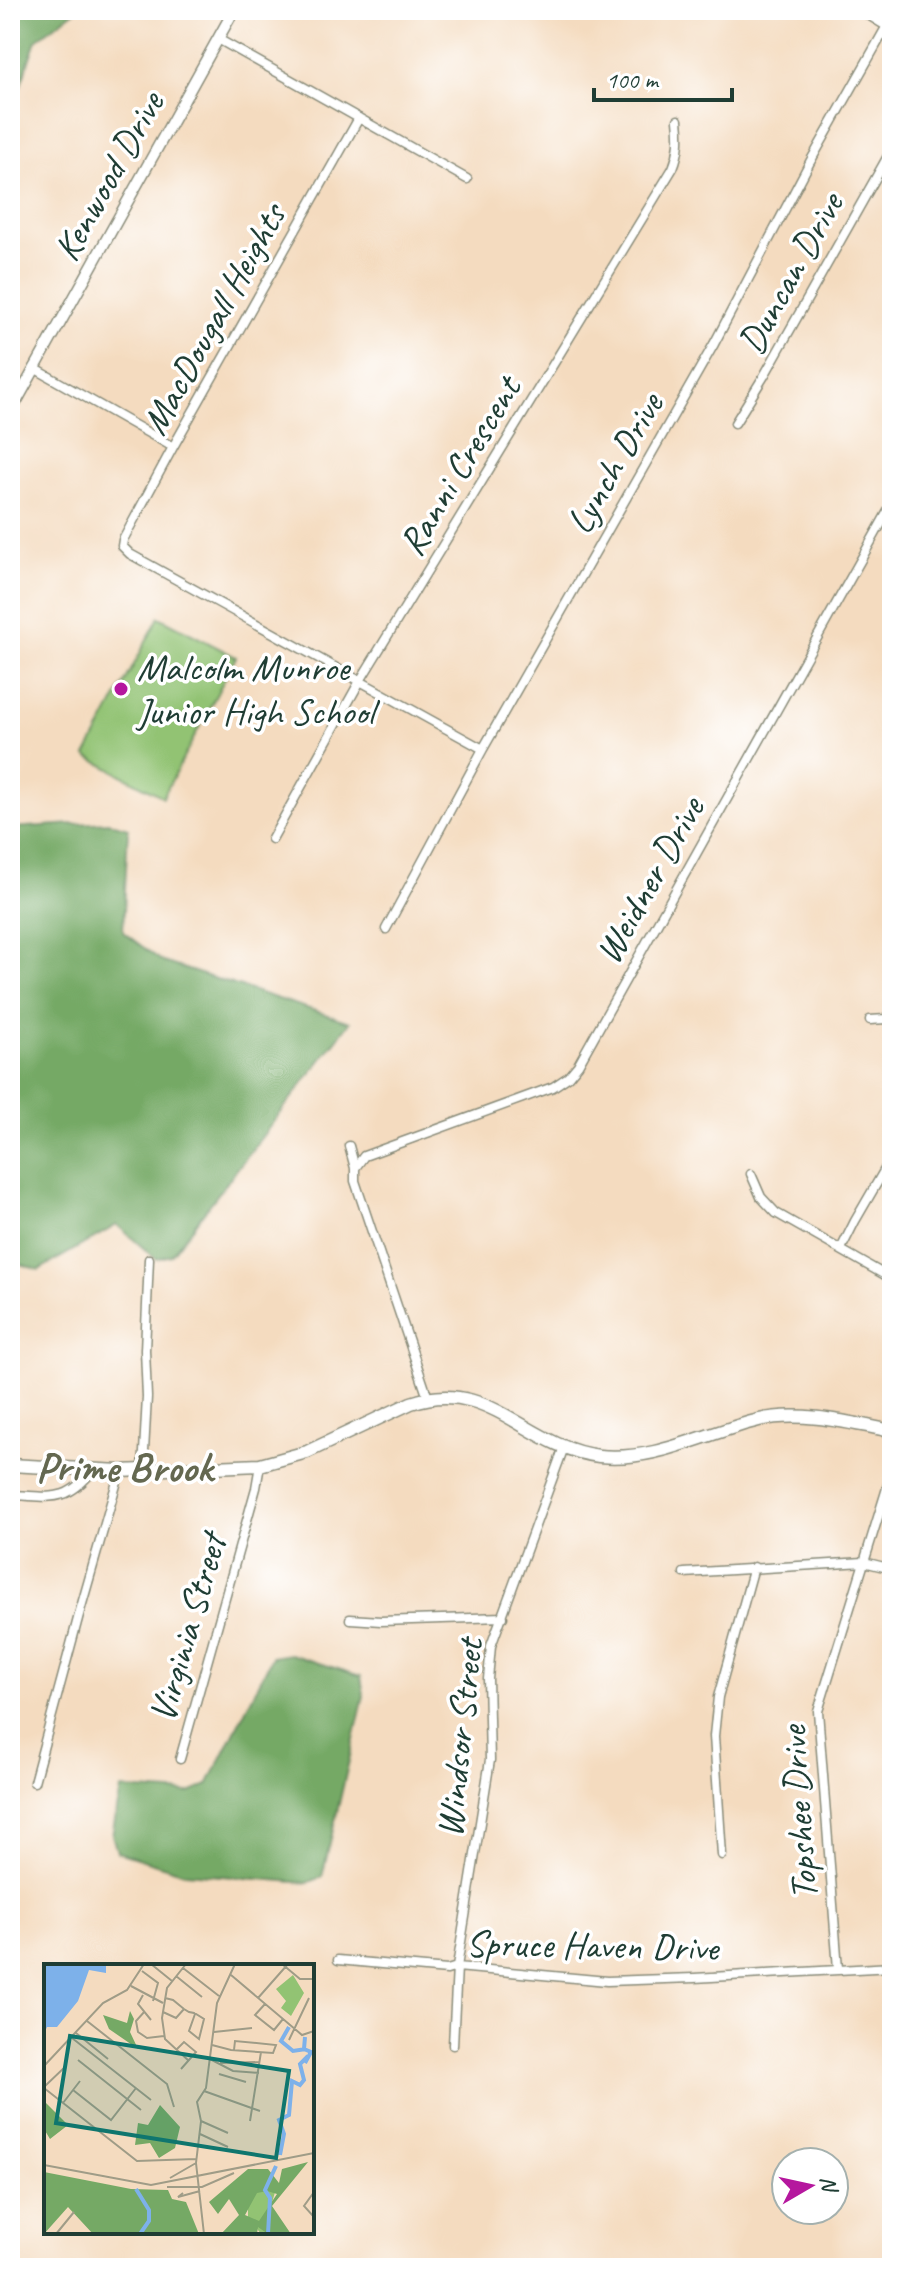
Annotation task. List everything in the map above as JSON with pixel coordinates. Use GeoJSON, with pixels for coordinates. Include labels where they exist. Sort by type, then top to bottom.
{"type":"FeatureCollection","features":[{"type":"Feature","properties":{"kind":"main road"},"geometry":{"type":"LineString","coordinates":[[864,10],[890,25]]}},
{"type":"Feature","properties":{"kind":"main road"},"geometry":{"type":"LineString","coordinates":[[10,1465],[120,1471],[260,1465],[307,1452],[392,1410],[428,1398],[454,1396],[479,1402],[564,1447],[601,1456],[648,1454],[760,1420],[789,1415],[892,1431]]}},
{"type":"Feature","properties":{"kind":"street","name":"Kenwood Drive"},"geometry":{"type":"LineString","coordinates":[[10,413],[234,10]]}},
{"type":"Feature","properties":{"kind":"street","name":"Lynch Drive"},"geometry":{"type":"LineString","coordinates":[[386,929],[483,749],[707,355],[810,162],[890,25]]}},
{"type":"Feature","properties":{"kind":"street"},"geometry":{"type":"LineString","coordinates":[[218,39],[467,179]]}},
{"type":"Feature","properties":{"kind":"street","name":"MacDougall Heights"},"geometry":{"type":"LineString","coordinates":[[359,118],[173,447],[123,540],[123,549],[360,681]]}},
{"type":"Feature","properties":{"kind":"street","name":"Ranni Crescent"},"geometry":{"type":"LineString","coordinates":[[272,839],[360,681],[673,168],[680,139],[678,120]]}},
{"type":"Feature","properties":{"kind":"street","name":"Duncan Drive"},"geometry":{"type":"LineString","coordinates":[[735,423],[892,149]]}},
{"type":"Feature","properties":{"kind":"street"},"geometry":{"type":"LineString","coordinates":[[34,368],[173,447]]}},
{"type":"Feature","properties":{"kind":"street","name":"Weidner Drive"},"geometry":{"type":"LineString","coordinates":[[355,1168],[364,1156],[553,1087],[568,1077],[578,1065],[892,504]]}},
{"type":"Feature","properties":{"kind":"street"},"geometry":{"type":"LineString","coordinates":[[360,681],[483,749]]}},
{"type":"Feature","properties":{"kind":"street"},"geometry":{"type":"LineString","coordinates":[[870,1020],[892,1021]]}},
{"type":"Feature","properties":{"kind":"street"},"geometry":{"type":"LineString","coordinates":[[349,1146],[355,1181],[428,1398]]}},
{"type":"Feature","properties":{"kind":"street"},"geometry":{"type":"LineString","coordinates":[[841,1249],[892,1157]]}},
{"type":"Feature","properties":{"kind":"street"},"geometry":{"type":"LineString","coordinates":[[751,1174],[769,1208],[892,1279]]}},
{"type":"Feature","properties":{"kind":"street"},"geometry":{"type":"LineString","coordinates":[[143,1470],[149,1259]]}},
{"type":"Feature","properties":{"kind":"street","name":"Windsor Street"},"geometry":{"type":"LineString","coordinates":[[453,2045],[457,1967],[489,1770],[488,1679],[491,1646],[564,1447]]}},
{"type":"Feature","properties":{"kind":"street","name":"Virginia Street"},"geometry":{"type":"LineString","coordinates":[[180,1759],[260,1465]]}},
{"type":"Feature","properties":{"kind":"street"},"geometry":{"type":"LineString","coordinates":[[10,1495],[62,1496],[81,1485],[94,1469]]}},
{"type":"Feature","properties":{"kind":"street"},"geometry":{"type":"LineString","coordinates":[[34,1782],[120,1471]]}},
{"type":"Feature","properties":{"kind":"street","name":"Topshee Drive"},"geometry":{"type":"LineString","coordinates":[[838,1969],[818,1711],[892,1472]]}},
{"type":"Feature","properties":{"kind":"street"},"geometry":{"type":"LineString","coordinates":[[684,1573],[864,1562],[892,1569]]}},
{"type":"Feature","properties":{"kind":"street"},"geometry":{"type":"LineString","coordinates":[[722,1855],[714,1736],[718,1697],[754,1567]]}},
{"type":"Feature","properties":{"kind":"street"},"geometry":{"type":"LineString","coordinates":[[350,1619],[503,1617]]}},
{"type":"Feature","properties":{"kind":"street","name":"Spruce Haven Drive"},"geometry":{"type":"LineString","coordinates":[[338,1960],[607,1981],[892,1967]]}},
{"type":"Feature","properties":{"kind":"green space"},"geometry":{"type":"Polygon","coordinates":[[[10,10],[76,10],[36,40],[10,117],[10,10]]]}},
{"type":"Feature","properties":{"kind":"green space"},"geometry":{"type":"Polygon","coordinates":[[[159,617],[236,657],[163,797],[86,756],[159,617]]]}},
{"type":"Feature","properties":{"kind":"green space"},"geometry":{"type":"Polygon","coordinates":[[[892,635],[892,707],[880,706],[879,700],[892,635]]]}},
{"type":"Feature","properties":{"kind":"green space"},"geometry":{"type":"Polygon","coordinates":[[[108,822],[128,828],[123,932],[163,962],[350,1022],[171,1255],[156,1259],[117,1225],[39,1270],[10,1261],[10,828],[108,822]]]}},
{"type":"Feature","properties":{"kind":"green space"},"geometry":{"type":"Polygon","coordinates":[[[290,1654],[361,1676],[364,1696],[322,1877],[307,1883],[185,1873],[117,1852],[112,1835],[121,1789],[189,1793],[208,1785],[272,1657],[290,1654]]]}},
{"type":"Feature","properties":{"kind":"waterway"},"geometry":{"type":"LineString","coordinates":[[349,2268],[352,2258],[369,2256],[384,2260],[389,2254],[405,2268]]}},
{"type":"Feature","properties":{"kind":"place","name":"Malcolm Munroe Junior High School"},"geometry":{"type":"Point","coordinates":[121,689]}},
{"type":"Feature","properties":{"kind":"district","name":"Prime Brook"},"geometry":{"type":"Point","coordinates":[124,1466]}}]}
